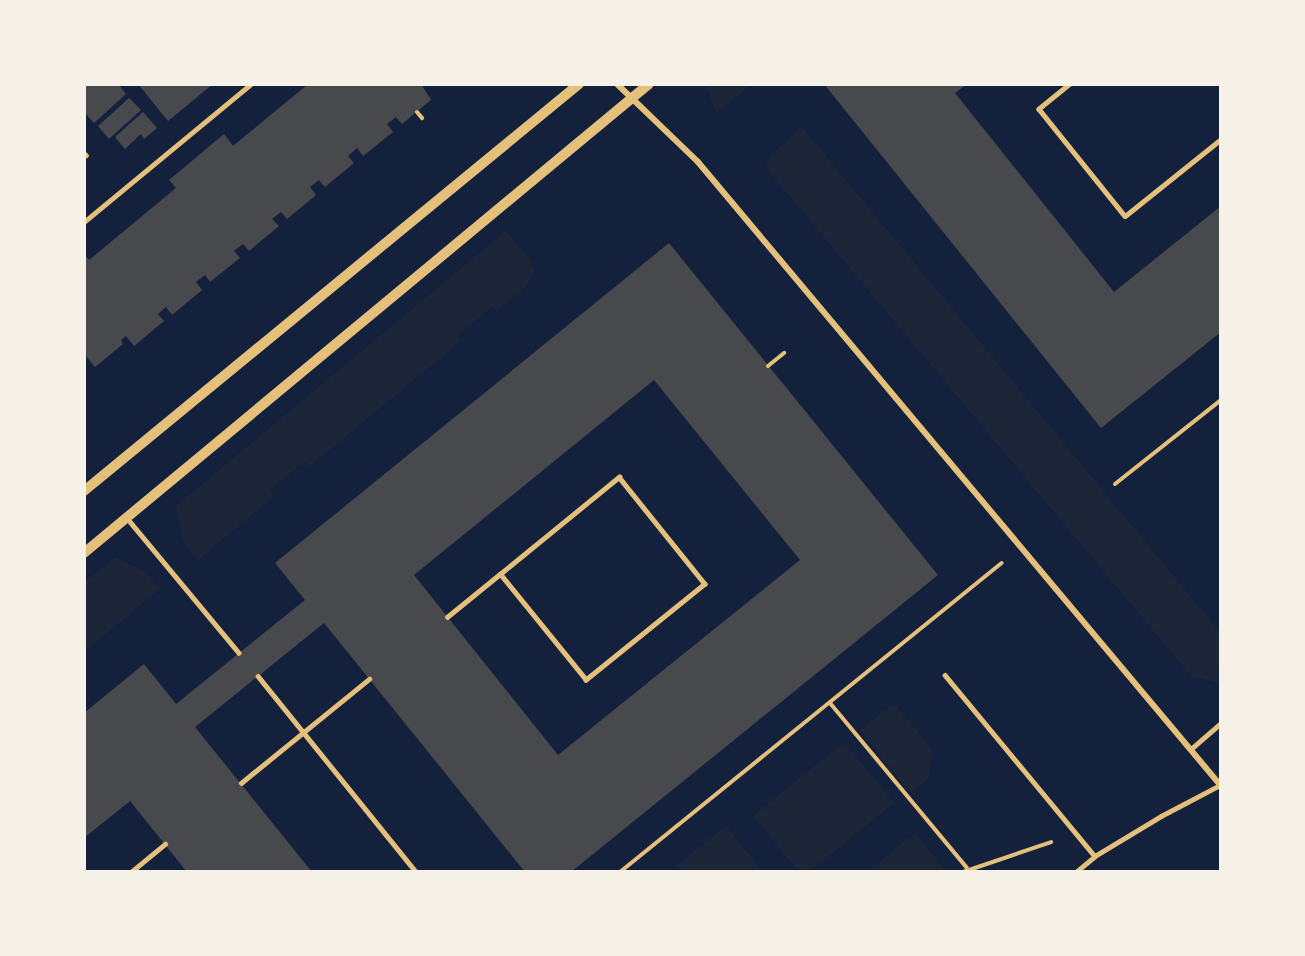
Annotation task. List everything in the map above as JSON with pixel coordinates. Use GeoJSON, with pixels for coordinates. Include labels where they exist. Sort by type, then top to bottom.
{"type":"FeatureCollection","features":[{"type":"Feature","properties":{"kind":"street"},"geometry":{"type":"LineString","coordinates":[[84,491],[579,84]]}},
{"type":"Feature","properties":{"kind":"street"},"geometry":{"type":"LineString","coordinates":[[617,84],[634,97],[698,162],[1221,785]]}},
{"type":"Feature","properties":{"kind":"street"},"geometry":{"type":"LineString","coordinates":[[84,553],[649,84]]}},
{"type":"Feature","properties":{"kind":"lane"},"geometry":{"type":"LineString","coordinates":[[84,222],[251,84]]}},
{"type":"Feature","properties":{"kind":"lane"},"geometry":{"type":"LineString","coordinates":[[1070,84],[1039,109],[1125,216],[1221,139]]}},
{"type":"Feature","properties":{"kind":"lane"},"geometry":{"type":"LineString","coordinates":[[447,616],[619,477],[705,584],[586,680],[500,574]]}},
{"type":"Feature","properties":{"kind":"lane"},"geometry":{"type":"LineString","coordinates":[[127,518],[239,653]]}},
{"type":"Feature","properties":{"kind":"lane"},"geometry":{"type":"LineString","coordinates":[[945,675],[1075,835],[1095,856]]}},
{"type":"Feature","properties":{"kind":"lane"},"geometry":{"type":"LineString","coordinates":[[258,676],[416,872]]}},
{"type":"Feature","properties":{"kind":"lane"},"geometry":{"type":"LineString","coordinates":[[241,783],[369,680]]}},
{"type":"Feature","properties":{"kind":"lane"},"geometry":{"type":"LineString","coordinates":[[1191,749],[1221,723]]}},
{"type":"Feature","properties":{"kind":"lane"},"geometry":{"type":"LineString","coordinates":[[1076,872],[1095,856],[1221,785]]}},
{"type":"Feature","properties":{"kind":"lane"},"geometry":{"type":"LineString","coordinates":[[131,872],[165,844]]}},
{"type":"Feature","properties":{"kind":"path"},"geometry":{"type":"LineString","coordinates":[[417,112],[422,118]]}},
{"type":"Feature","properties":{"kind":"path"},"geometry":{"type":"LineString","coordinates":[[768,366],[784,354]]}},
{"type":"Feature","properties":{"kind":"path"},"geometry":{"type":"LineString","coordinates":[[1115,484],[1221,400]]}},
{"type":"Feature","properties":{"kind":"path"},"geometry":{"type":"LineString","coordinates":[[620,872],[986,576]]}},
{"type":"Feature","properties":{"kind":"path"},"geometry":{"type":"LineString","coordinates":[[830,703],[965,870],[1075,835]]}},
{"type":"Feature","properties":{"kind":"shaded area"},"geometry":{"type":"Polygon","coordinates":[[[705,84],[752,84],[717,113],[705,84]]]}},
{"type":"Feature","properties":{"kind":"shaded area"},"geometry":{"type":"Polygon","coordinates":[[[802,127],[1221,633],[1218,682],[1192,677],[766,168],[770,155],[802,127]]]}},
{"type":"Feature","properties":{"kind":"shaded area"},"geometry":{"type":"Polygon","coordinates":[[[506,231],[530,259],[534,272],[526,287],[496,311],[492,307],[457,336],[461,341],[310,466],[305,461],[270,490],[274,496],[198,560],[184,544],[176,506],[506,231]]]}},
{"type":"Feature","properties":{"kind":"shaded area"},"geometry":{"type":"Polygon","coordinates":[[[115,557],[147,573],[160,589],[84,652],[84,583],[115,557]]]}},
{"type":"Feature","properties":{"kind":"shaded area"},"geometry":{"type":"Polygon","coordinates":[[[894,703],[932,749],[929,778],[910,793],[860,730],[894,703]]]}},
{"type":"Feature","properties":{"kind":"shaded area"},"geometry":{"type":"Polygon","coordinates":[[[844,742],[894,803],[809,872],[799,872],[753,816],[844,742]]]}},
{"type":"Feature","properties":{"kind":"shaded area"},"geometry":{"type":"Polygon","coordinates":[[[726,826],[763,872],[681,872],[676,866],[726,826]]]}},
{"type":"Feature","properties":{"kind":"shaded area"},"geometry":{"type":"Polygon","coordinates":[[[915,833],[947,872],[867,872],[915,833]]]}},
{"type":"Feature","properties":{"kind":"building"},"geometry":{"type":"Polygon","coordinates":[[[84,84],[118,84],[126,94],[94,123],[84,112],[84,84]]]}},
{"type":"Feature","properties":{"kind":"building"},"geometry":{"type":"Polygon","coordinates":[[[138,84],[213,84],[168,121],[138,84]]]}},
{"type":"Feature","properties":{"kind":"building"},"geometry":{"type":"Polygon","coordinates":[[[308,84],[421,84],[431,100],[402,124],[396,117],[387,124],[393,132],[363,156],[357,148],[348,156],[354,163],[325,187],[319,180],[310,187],[316,195],[287,219],[281,212],[272,219],[279,226],[249,251],[243,244],[234,251],[240,258],[210,282],[205,275],[196,282],[202,290],[172,315],[166,307],[158,314],[164,321],[134,346],[126,336],[121,340],[123,344],[95,367],[84,354],[84,254],[89,260],[176,188],[169,180],[224,134],[233,146],[308,84]]]}},
{"type":"Feature","properties":{"kind":"building"},"geometry":{"type":"Polygon","coordinates":[[[824,84],[967,84],[955,93],[1114,292],[1221,206],[1221,332],[1101,428],[824,84]]]}},
{"type":"Feature","properties":{"kind":"building"},"geometry":{"type":"Polygon","coordinates":[[[129,98],[141,110],[109,139],[98,126],[129,98]]]}},
{"type":"Feature","properties":{"kind":"building"},"geometry":{"type":"Polygon","coordinates":[[[143,112],[157,128],[144,139],[141,134],[125,149],[115,137],[143,112]]]}},
{"type":"Feature","properties":{"kind":"building"},"geometry":{"type":"Polygon","coordinates":[[[669,243],[938,575],[571,872],[525,872],[324,623],[195,727],[312,872],[187,872],[130,801],[84,838],[84,713],[144,664],[176,704],[305,600],[275,563],[669,243]],[[654,380],[414,575],[558,755],[800,560],[654,380]]]}}]}
